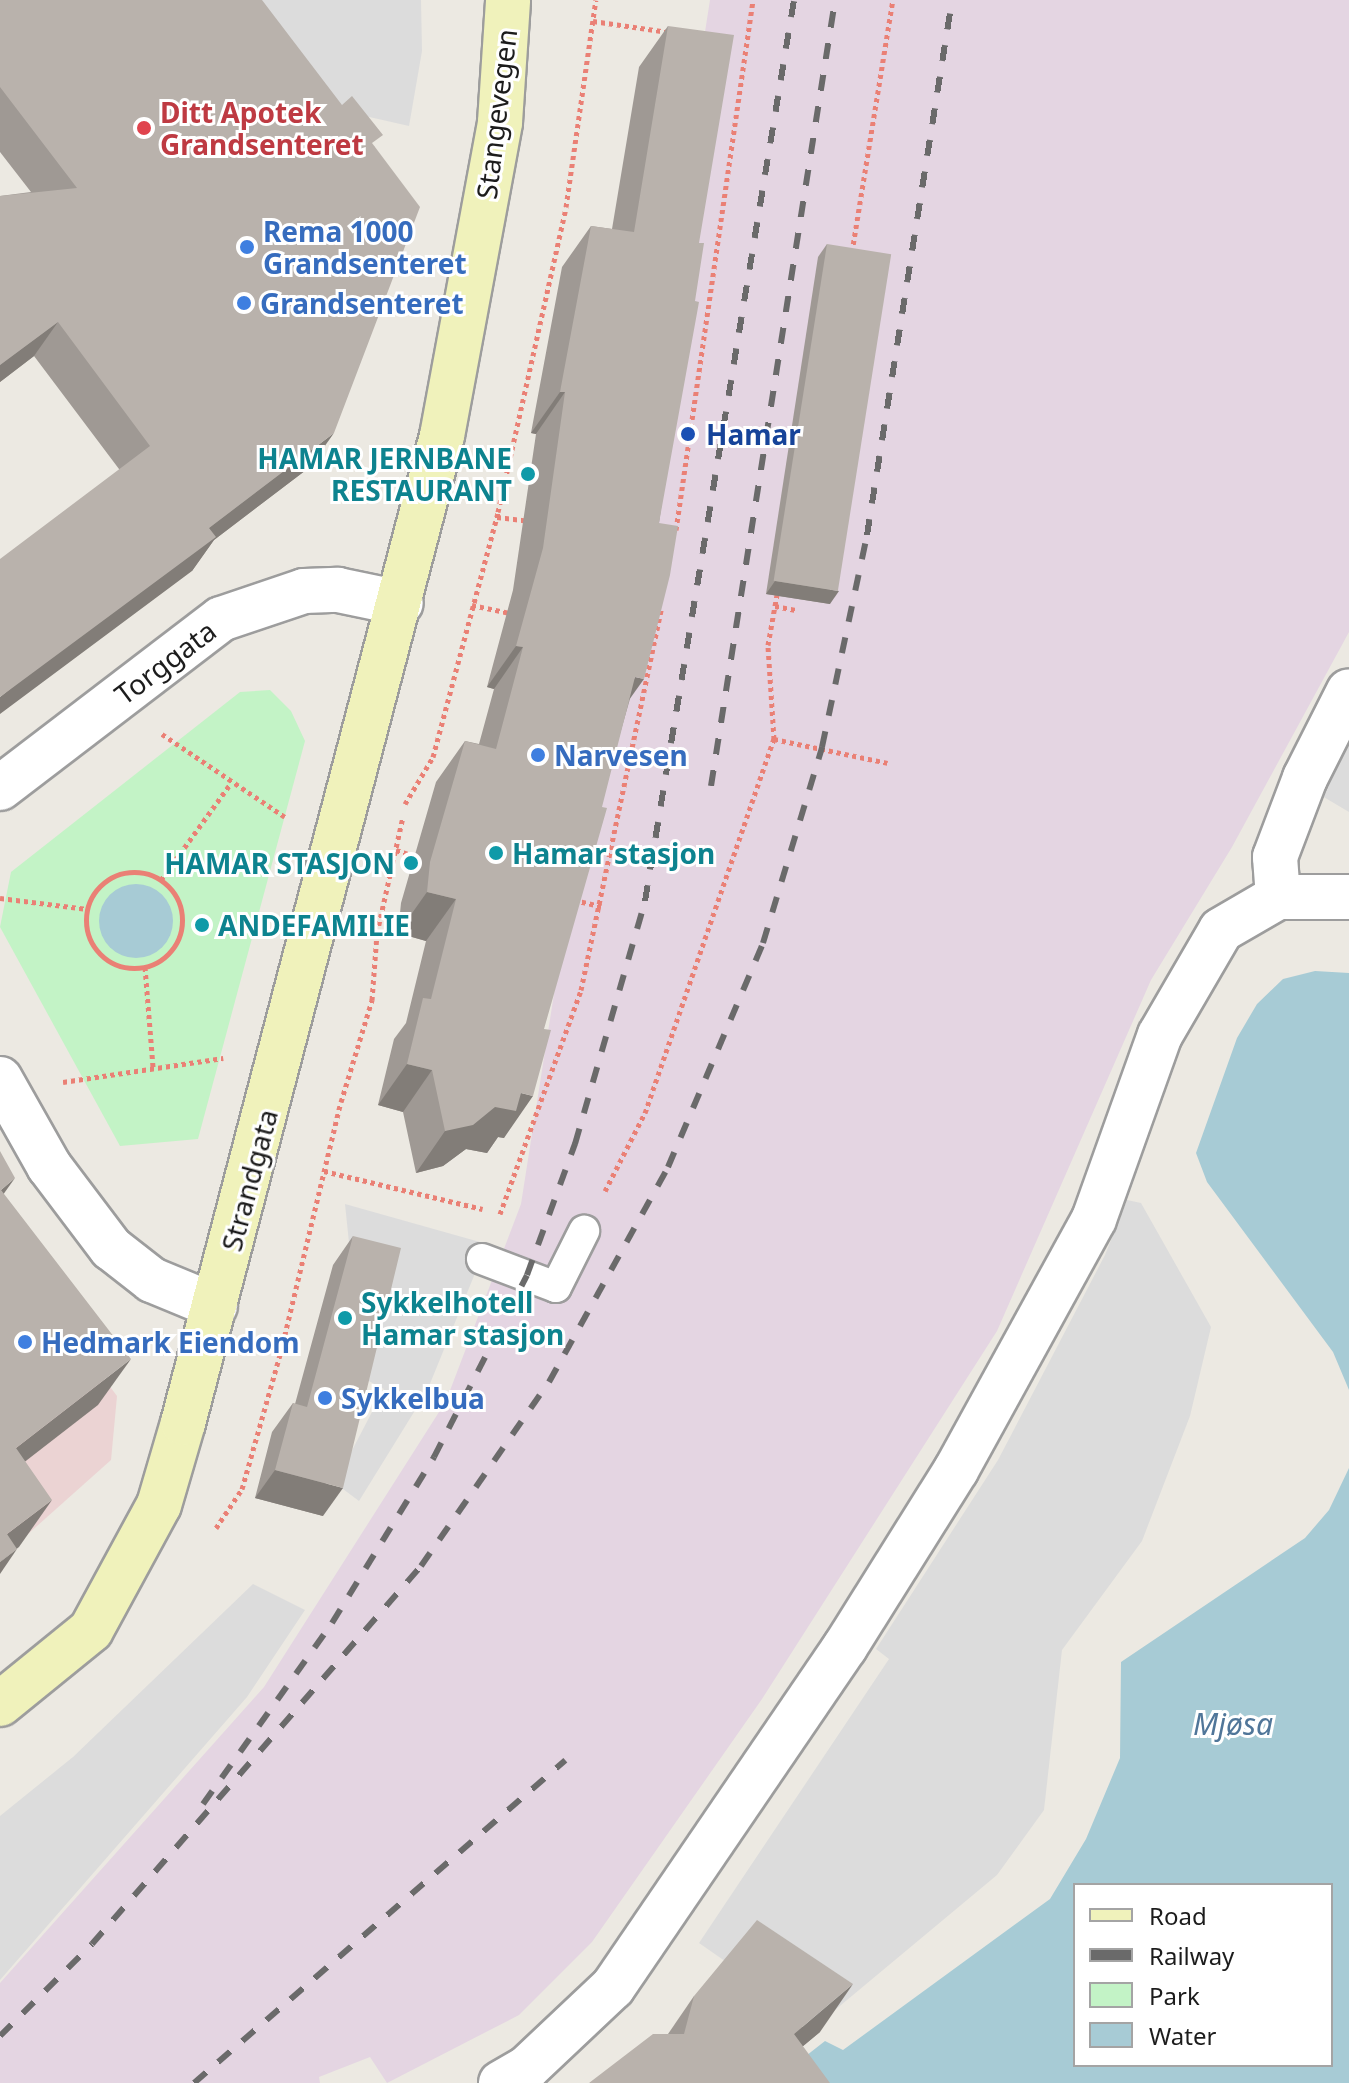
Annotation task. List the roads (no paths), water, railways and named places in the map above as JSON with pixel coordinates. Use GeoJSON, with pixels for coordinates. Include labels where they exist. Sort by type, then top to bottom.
{"type":"FeatureCollection","features":[{"type":"Feature","properties":{"kind":"main road","name":"Stangevegen"},"geometry":{"type":"LineString","coordinates":[[401,603],[442,436],[481,232],[500,122],[508,0]]}},
{"type":"Feature","properties":{"kind":"main road","name":"Strandgata"},"geometry":{"type":"LineString","coordinates":[[0,1704],[91,1630],[159,1505],[215,1306],[401,603]]}},
{"type":"Feature","properties":{"kind":"street","name":"Torggata"},"geometry":{"type":"LineString","coordinates":[[0,788],[221,619],[304,591],[338,590],[401,603]]}},
{"type":"Feature","properties":{"kind":"street"},"geometry":{"type":"LineString","coordinates":[[1278,897],[1275,857],[1305,778],[1349,691]]}},
{"type":"Feature","properties":{"kind":"street"},"geometry":{"type":"LineString","coordinates":[[501,2083],[527,2068],[613,1987],[845,1647],[956,1470],[1094,1219],[1160,1035],[1221,930],[1278,897],[1349,897]]}},
{"type":"Feature","properties":{"kind":"street"},"geometry":{"type":"LineString","coordinates":[[0,1079],[49,1166],[111,1248],[152,1280],[215,1306]]}},
{"type":"Feature","properties":{"kind":"lane"},"geometry":{"type":"LineString","coordinates":[[482,1259],[556,1287],[584,1231]]}},
{"type":"Feature","properties":{"kind":"water"},"geometry":{"type":"Polygon","coordinates":[[[136,884],[150,887],[162,895],[170,907],[173,921],[170,935],[162,947],[150,955],[136,958],[122,955],[110,947],[102,935],[99,921],[102,907],[110,895],[122,887],[136,884]]]}},
{"type":"Feature","properties":{"kind":"water"},"geometry":{"type":"Polygon","coordinates":[[[1315,971],[1349,973],[1349,1390],[1333,1352],[1207,1182],[1196,1153],[1237,1038],[1257,1004],[1283,979],[1315,971]]]}},
{"type":"Feature","properties":{"kind":"water","name":"Mjøsa"},"geometry":{"type":"Polygon","coordinates":[[[1349,1468],[1349,2083],[783,2083],[779,2077],[825,2041],[843,2050],[1050,1899],[1086,1839],[1120,1758],[1121,1662],[1305,1538],[1329,1510],[1349,1468]]]}},
{"type":"Feature","properties":{"kind":"railway"},"geometry":{"type":"LineString","coordinates":[[203,1804],[332,1623],[434,1457],[527,1275],[575,1144],[645,901],[794,0]]}},
{"type":"Feature","properties":{"kind":"railway"},"geometry":{"type":"LineString","coordinates":[[711,786],[835,0]]}},
{"type":"Feature","properties":{"kind":"railway"},"geometry":{"type":"LineString","coordinates":[[0,2036],[92,1944],[421,1566],[549,1382],[668,1167],[763,943],[822,747],[867,535],[952,0]]}},
{"type":"Feature","properties":{"kind":"railway"},"geometry":{"type":"LineString","coordinates":[[194,2083],[565,1760]]}},
{"type":"Feature","properties":{"kind":"place","name":"Ditt Apotek Grandsenteret"},"geometry":{"type":"Point","coordinates":[144,128]}},
{"type":"Feature","properties":{"kind":"place","name":"Rema 1000 Grandsenteret"},"geometry":{"type":"Point","coordinates":[247,247]}},
{"type":"Feature","properties":{"kind":"place","name":"Grandsenteret"},"geometry":{"type":"Point","coordinates":[244,303]}},
{"type":"Feature","properties":{"kind":"place","name":"Hamar"},"geometry":{"type":"Point","coordinates":[688,434]}},
{"type":"Feature","properties":{"kind":"place","name":"HAMAR JERNBANE RESTAURANT"},"geometry":{"type":"Point","coordinates":[528,474]}},
{"type":"Feature","properties":{"kind":"place","name":"Narvesen"},"geometry":{"type":"Point","coordinates":[538,755]}},
{"type":"Feature","properties":{"kind":"place","name":"Hamar stasjon"},"geometry":{"type":"Point","coordinates":[496,853]}},
{"type":"Feature","properties":{"kind":"place","name":"HAMAR STASJON"},"geometry":{"type":"Point","coordinates":[411,863]}},
{"type":"Feature","properties":{"kind":"place","name":"ANDEFAMILIE"},"geometry":{"type":"Point","coordinates":[202,925]}},
{"type":"Feature","properties":{"kind":"place","name":"Sykkelhotell Hamar stasjon"},"geometry":{"type":"Point","coordinates":[345,1318]}},
{"type":"Feature","properties":{"kind":"place","name":"Hedmark Eiendom"},"geometry":{"type":"Point","coordinates":[25,1342]}},
{"type":"Feature","properties":{"kind":"place","name":"Sykkelbua"},"geometry":{"type":"Point","coordinates":[325,1398]}}]}
